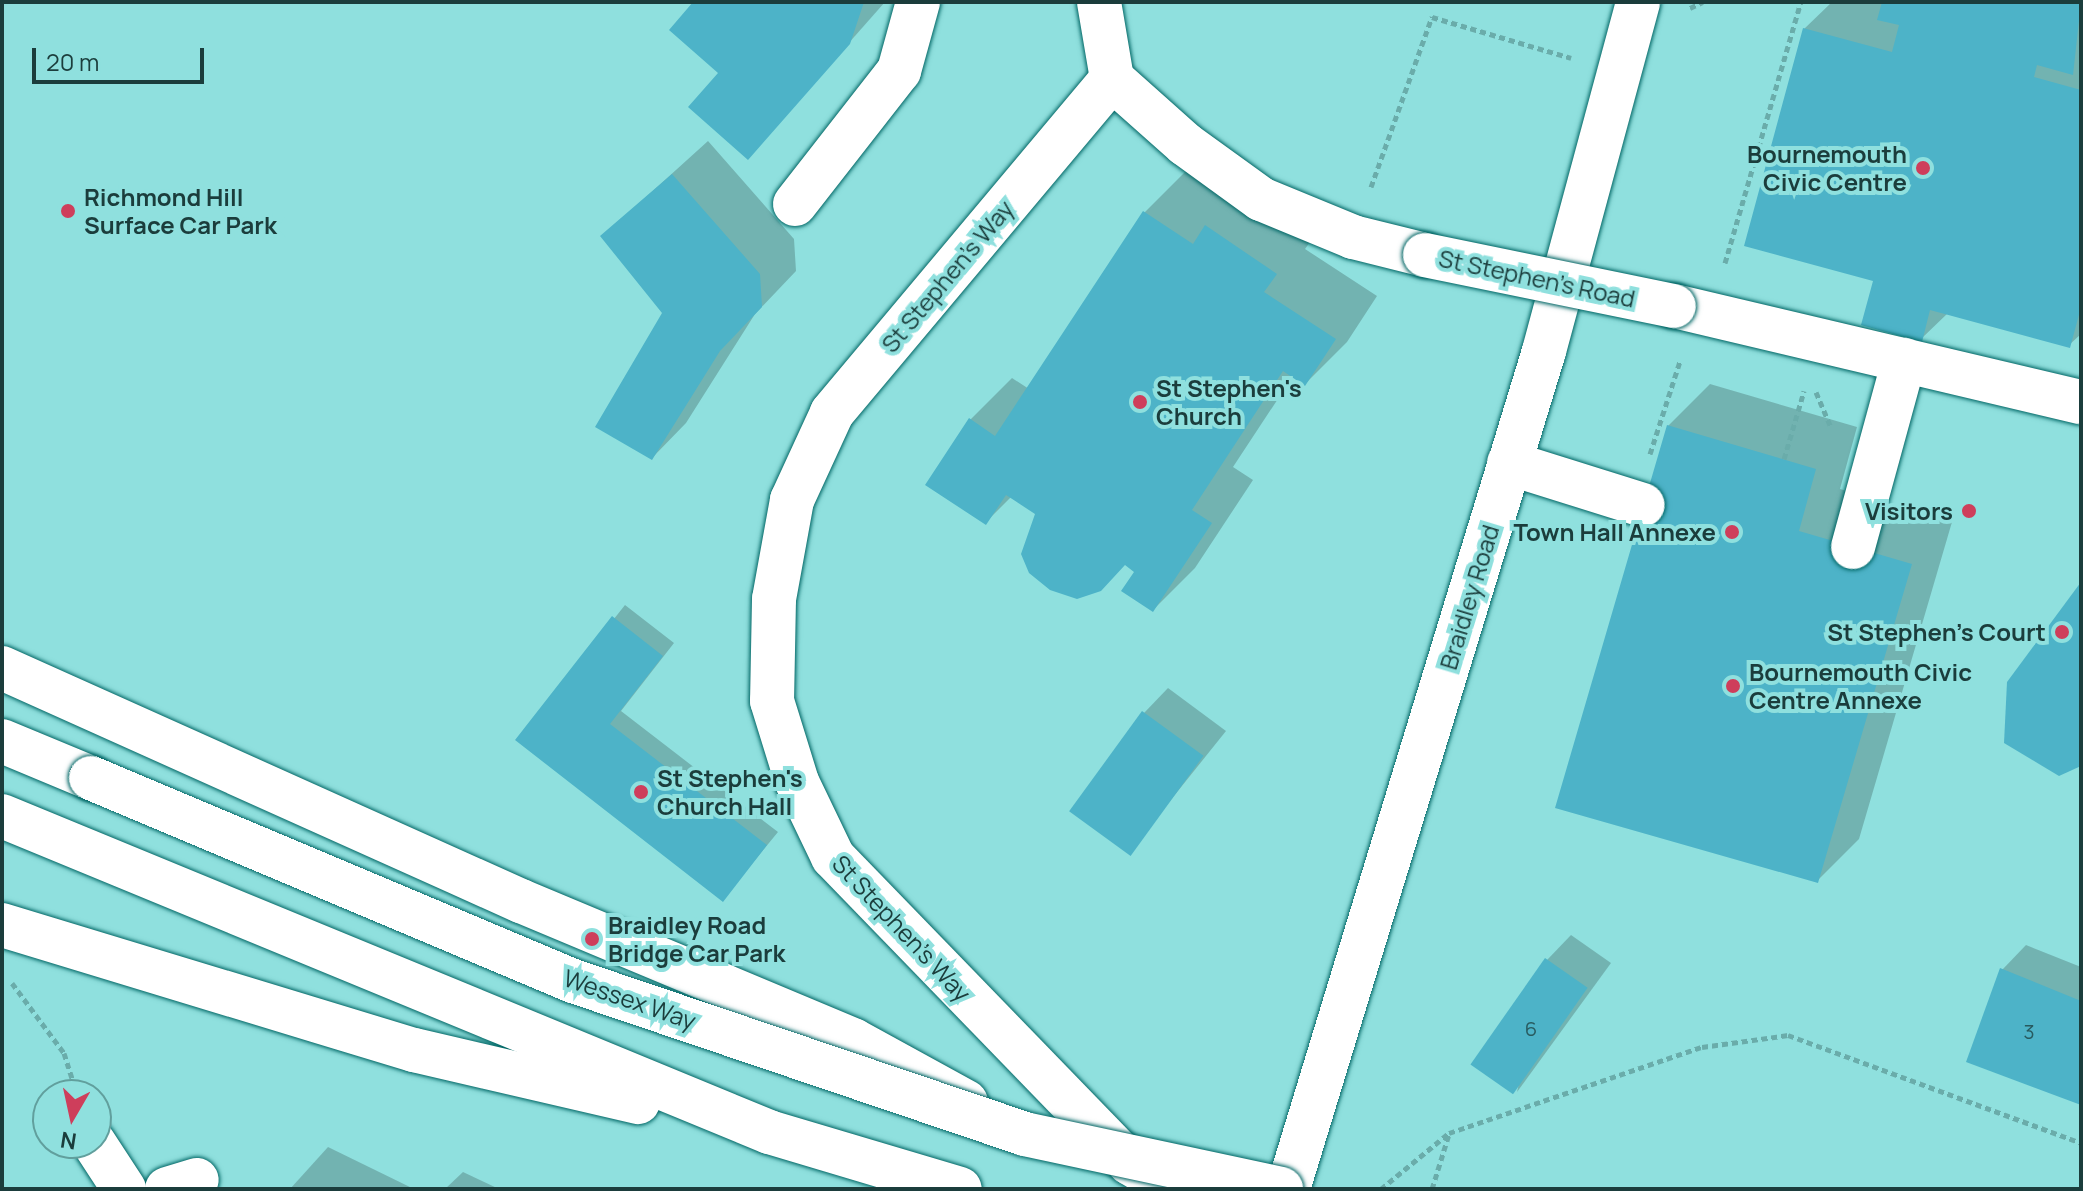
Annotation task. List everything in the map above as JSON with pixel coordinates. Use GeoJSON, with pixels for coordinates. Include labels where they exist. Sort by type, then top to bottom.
{"type":"FeatureCollection","features":[{"type":"Feature","properties":{"kind":"main road"},"geometry":{"type":"LineString","coordinates":[[795,204],[899,71],[918,2]]}},
{"type":"Feature","properties":{"kind":"main road"},"geometry":{"type":"LineString","coordinates":[[1099,2],[1112,79]]}},
{"type":"Feature","properties":{"kind":"main road","name":"Braidley Road"},"geometry":{"type":"LineString","coordinates":[[1288,1189],[1509,463],[1622,73],[1638,2]]}},
{"type":"Feature","properties":{"kind":"main road","name":"St Stephen's Road"},"geometry":{"type":"LineString","coordinates":[[1112,79],[1261,199],[1353,237],[1425,255],[1693,310],[2081,402]]}},
{"type":"Feature","properties":{"kind":"main road","name":"St Stephen's Way"},"geometry":{"type":"LineString","coordinates":[[1112,79],[832,413],[792,500],[774,599],[772,701],[833,857],[1130,1163],[1172,1189]]}},
{"type":"Feature","properties":{"kind":"main road"},"geometry":{"type":"LineString","coordinates":[[1853,547],[1904,360]]}},
{"type":"Feature","properties":{"kind":"main road"},"geometry":{"type":"LineString","coordinates":[[1509,463],[1643,505]]}},
{"type":"Feature","properties":{"kind":"main road"},"geometry":{"type":"LineString","coordinates":[[2,668],[853,1040],[1025,1134]]}},
{"type":"Feature","properties":{"kind":"main road","name":"Wessex Way"},"geometry":{"type":"LineString","coordinates":[[2,741],[573,981],[1025,1134],[1281,1189]]}},
{"type":"Feature","properties":{"kind":"main road"},"geometry":{"type":"LineString","coordinates":[[2,816],[769,1132]]}},
{"type":"Feature","properties":{"kind":"main road"},"geometry":{"type":"LineString","coordinates":[[9,928],[414,1050],[769,1132],[960,1189]]}},
{"type":"Feature","properties":{"kind":"main road"},"geometry":{"type":"LineString","coordinates":[[104,1159],[124,1189]]}},
{"type":"Feature","properties":{"kind":"path"},"geometry":{"type":"LineString","coordinates":[[1685,10],[1703,2]]}},
{"type":"Feature","properties":{"kind":"path"},"geometry":{"type":"LineString","coordinates":[[1650,455],[1693,310],[1801,2]]}},
{"type":"Feature","properties":{"kind":"path"},"geometry":{"type":"LineString","coordinates":[[1353,237],[1432,17],[1622,73]]}},
{"type":"Feature","properties":{"kind":"path"},"geometry":{"type":"LineString","coordinates":[[1809,375],[1838,443]]}},
{"type":"Feature","properties":{"kind":"path"},"geometry":{"type":"LineString","coordinates":[[1784,459],[1791,436]]}},
{"type":"Feature","properties":{"kind":"path"},"geometry":{"type":"LineString","coordinates":[[3,972],[64,1053],[72,1079]]}},
{"type":"Feature","properties":{"kind":"path"},"geometry":{"type":"LineString","coordinates":[[1381,1189],[1449,1133],[1702,1047],[1788,1035],[2081,1143]]}},
{"type":"Feature","properties":{"kind":"path"},"geometry":{"type":"LineString","coordinates":[[1432,1189],[1449,1133]]}},
{"type":"Feature","properties":{"kind":"building"},"geometry":{"type":"Polygon","coordinates":[[[693,2],[864,2],[850,44],[748,160],[688,107],[718,73],[669,30],[693,2]]]}},
{"type":"Feature","properties":{"kind":"building","name":"Bournemouth Civic Centre"},"geometry":{"type":"Polygon","coordinates":[[[1882,2],[2081,2],[2073,75],[2037,65],[2034,77],[2081,90],[2081,307],[2070,348],[1930,310],[1922,342],[1861,325],[1873,281],[1744,246],[1803,28],[1892,52],[1899,25],[1877,20],[1882,2]]]}},
{"type":"Feature","properties":{"kind":"building"},"geometry":{"type":"Polygon","coordinates":[[[672,174],[760,274],[762,307],[720,351],[652,460],[595,427],[662,313],[600,236],[672,174]]]}},
{"type":"Feature","properties":{"kind":"building","name":"St Stephen's Church"},"geometry":{"type":"Polygon","coordinates":[[[1143,211],[1193,244],[1205,225],[1277,274],[1264,292],[1336,339],[1305,386],[1283,371],[1192,510],[1212,523],[1153,612],[1121,591],[1134,572],[1125,565],[1101,591],[1077,599],[1050,590],[1029,573],[1021,554],[1035,514],[1006,495],[986,525],[925,485],[969,418],[995,436],[1143,211]]]}},
{"type":"Feature","properties":{"kind":"building","name":"Bournemouth Civic Centre Annexe"},"geometry":{"type":"Polygon","coordinates":[[[1667,425],[1816,469],[1799,531],[1912,564],[1818,883],[1555,808],[1667,425]]]}},
{"type":"Feature","properties":{"kind":"building","name":"St Stephen's Court"},"geometry":{"type":"Polygon","coordinates":[[[2081,582],[2081,766],[2059,776],[2004,743],[2007,682],[2081,582]]]}},
{"type":"Feature","properties":{"kind":"building","name":"St Stephen's Church Hall"},"geometry":{"type":"Polygon","coordinates":[[[612,616],[663,656],[610,724],[767,845],[723,902],[515,740],[612,616]]]}},
{"type":"Feature","properties":{"kind":"building"},"geometry":{"type":"Polygon","coordinates":[[[1142,711],[1203,756],[1131,856],[1069,811],[1142,711]]]}},
{"type":"Feature","properties":{"kind":"building"},"geometry":{"type":"Polygon","coordinates":[[[1545,958],[1588,988],[1513,1094],[1470,1064],[1545,958]]]}},
{"type":"Feature","properties":{"kind":"building"},"geometry":{"type":"Polygon","coordinates":[[[2000,968],[2081,1001],[2081,1105],[1966,1062],[2000,968]]]}},
{"type":"Feature","properties":{"kind":"place","name":"Bournemouth Civic Centre"},"geometry":{"type":"Point","coordinates":[1923,168]}},
{"type":"Feature","properties":{"kind":"place","name":"Richmond Hill Surface Car Park"},"geometry":{"type":"Point","coordinates":[68,211]}},
{"type":"Feature","properties":{"kind":"place","name":"St Stephen's Church"},"geometry":{"type":"Point","coordinates":[1140,402]}},
{"type":"Feature","properties":{"kind":"place","name":"Visitors"},"geometry":{"type":"Point","coordinates":[1969,511]}},
{"type":"Feature","properties":{"kind":"place","name":"Town Hall Annexe"},"geometry":{"type":"Point","coordinates":[1732,532]}},
{"type":"Feature","properties":{"kind":"place","name":"St Stephen's Court"},"geometry":{"type":"Point","coordinates":[2062,632]}},
{"type":"Feature","properties":{"kind":"place","name":"Bournemouth Civic Centre Annexe"},"geometry":{"type":"Point","coordinates":[1733,686]}},
{"type":"Feature","properties":{"kind":"place","name":"St Stephen's Church Hall"},"geometry":{"type":"Point","coordinates":[641,792]}},
{"type":"Feature","properties":{"kind":"place","name":"Braidley Road Bridge Car Park"},"geometry":{"type":"Point","coordinates":[592,939]}}]}
